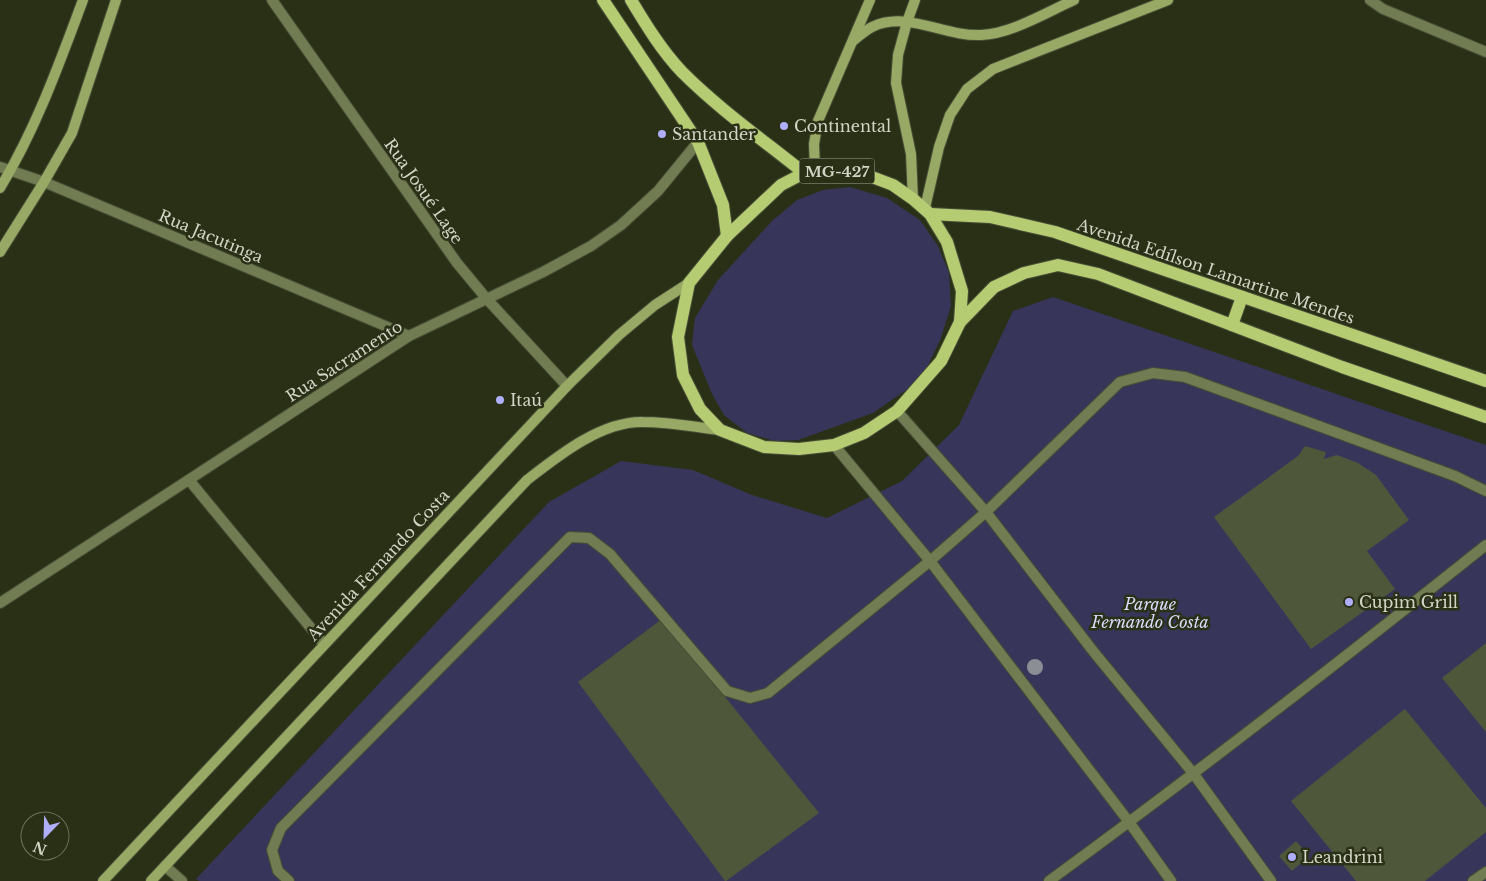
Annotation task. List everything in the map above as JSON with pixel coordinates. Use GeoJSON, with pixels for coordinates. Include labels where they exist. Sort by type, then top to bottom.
{"type":"FeatureCollection","features":[{"type":"Feature","properties":{"kind":"main road"},"geometry":{"type":"LineString","coordinates":[[0,188],[5,169],[49,90],[84,0]]}},
{"type":"Feature","properties":{"kind":"main road"},"geometry":{"type":"LineString","coordinates":[[0,252],[72,133],[116,0]]}},
{"type":"Feature","properties":{"kind":"main road"},"geometry":{"type":"LineString","coordinates":[[603,0],[698,142],[723,205],[727,236]]}},
{"type":"Feature","properties":{"kind":"main road"},"geometry":{"type":"LineString","coordinates":[[631,0],[654,38],[681,71],[709,97],[809,171],[818,121],[870,0]]}},
{"type":"Feature","properties":{"kind":"main road"},"geometry":{"type":"LineString","coordinates":[[913,199],[911,154],[896,83],[898,54],[915,0]]}},
{"type":"Feature","properties":{"kind":"main road"},"geometry":{"type":"LineString","coordinates":[[854,40],[872,27],[892,21],[980,35],[1002,32],[1074,0]]}},
{"type":"Feature","properties":{"kind":"main road"},"geometry":{"type":"LineString","coordinates":[[928,211],[939,148],[950,115],[967,89],[993,70],[1168,0]]}},
{"type":"Feature","properties":{"kind":"main road","name":"MG-427"},"geometry":{"type":"LineString","coordinates":[[809,171],[842,171],[872,177],[892,185],[913,199],[928,211],[947,242],[962,291],[960,322],[941,362],[897,411],[864,433],[834,445],[799,449],[764,448],[720,430],[700,409],[683,375],[678,337],[689,283],[727,236],[781,185],[809,171]]}},
{"type":"Feature","properties":{"kind":"main road","name":"Avenida Edílson Lamartine Mendes"},"geometry":{"type":"LineString","coordinates":[[928,211],[990,217],[1055,232],[1486,381]]}},
{"type":"Feature","properties":{"kind":"main road"},"geometry":{"type":"LineString","coordinates":[[960,322],[994,287],[1024,273],[1058,265],[1098,274],[1342,368],[1486,417]]}},
{"type":"Feature","properties":{"kind":"main road","name":"Avenida Fernando Costa"},"geometry":{"type":"LineString","coordinates":[[103,881],[567,386],[655,305],[689,283]]}},
{"type":"Feature","properties":{"kind":"main road"},"geometry":{"type":"LineString","coordinates":[[1232,325],[1242,297]]}},
{"type":"Feature","properties":{"kind":"main road"},"geometry":{"type":"LineString","coordinates":[[151,881],[527,480],[568,448],[610,428],[642,422],[720,430]]}},
{"type":"Feature","properties":{"kind":"street","name":"Rua Josué Lage"},"geometry":{"type":"LineString","coordinates":[[272,0],[457,263],[486,298],[567,386]]}},
{"type":"Feature","properties":{"kind":"street"},"geometry":{"type":"LineString","coordinates":[[1370,0],[1383,9],[1486,52]]}},
{"type":"Feature","properties":{"kind":"street","name":"Rua Sacramento"},"geometry":{"type":"LineString","coordinates":[[0,603],[409,336],[543,272],[591,246],[622,224],[658,191],[698,142]]}},
{"type":"Feature","properties":{"kind":"street","name":"Rua Jacutinga"},"geometry":{"type":"LineString","coordinates":[[5,169],[44,182],[409,336]]}},
{"type":"Feature","properties":{"kind":"street"},"geometry":{"type":"LineString","coordinates":[[289,881],[278,871],[272,850],[281,828],[570,536],[589,538],[610,554],[727,691],[750,698],[768,693],[930,561],[986,512],[1120,382],[1153,373],[1185,377],[1455,476],[1486,491]]}},
{"type":"Feature","properties":{"kind":"street"},"geometry":{"type":"LineString","coordinates":[[897,411],[986,512],[1093,651],[1193,773],[1271,881]]}},
{"type":"Feature","properties":{"kind":"street"},"geometry":{"type":"LineString","coordinates":[[834,445],[930,561],[1129,822],[1171,881]]}},
{"type":"Feature","properties":{"kind":"street"},"geometry":{"type":"LineString","coordinates":[[189,480],[324,644]]}},
{"type":"Feature","properties":{"kind":"street"},"geometry":{"type":"LineString","coordinates":[[1049,881],[1364,642],[1486,545]]}},
{"type":"Feature","properties":{"kind":"street"},"geometry":{"type":"LineString","coordinates":[[165,866],[182,881]]}},
{"type":"Feature","properties":{"kind":"street"},"geometry":{"type":"LineString","coordinates":[[1473,881],[1486,872]]}},
{"type":"Feature","properties":{"kind":"green space"},"geometry":{"type":"Polygon","coordinates":[[[850,187],[887,198],[920,220],[938,246],[949,273],[951,306],[941,338],[924,374],[909,388],[873,413],[798,440],[775,441],[747,433],[724,415],[712,394],[692,345],[695,318],[718,280],[772,221],[797,200],[823,190],[850,187]]]}},
{"type":"Feature","properties":{"kind":"green space","name":"Parque Fernando Costa"},"geometry":{"type":"Polygon","coordinates":[[[1053,297],[1486,445],[1486,881],[199,881],[196,879],[549,502],[621,461],[693,470],[752,495],[827,518],[902,481],[959,425],[1013,311],[1053,297]]]}},
{"type":"Feature","properties":{"kind":"building"},"geometry":{"type":"Polygon","coordinates":[[[1305,446],[1326,452],[1324,459],[1337,455],[1358,463],[1376,475],[1409,520],[1367,551],[1395,589],[1311,649],[1214,517],[1298,456],[1305,446]]]}},
{"type":"Feature","properties":{"kind":"building"},"geometry":{"type":"Polygon","coordinates":[[[662,619],[819,813],[726,881],[578,682],[662,619]]]}},
{"type":"Feature","properties":{"kind":"building"},"geometry":{"type":"Polygon","coordinates":[[[1486,643],[1486,732],[1442,678],[1486,643]]]}},
{"type":"Feature","properties":{"kind":"building"},"geometry":{"type":"Polygon","coordinates":[[[1405,709],[1486,808],[1486,832],[1425,881],[1356,881],[1291,801],[1405,709]]]}},
{"type":"Feature","properties":{"kind":"building"},"geometry":{"type":"Polygon","coordinates":[[[1296,841],[1309,856],[1292,871],[1279,856],[1296,841]]]}},
{"type":"Feature","properties":{"kind":"place","name":"Continental"},"geometry":{"type":"Point","coordinates":[784,126]}},
{"type":"Feature","properties":{"kind":"place","name":"Santander"},"geometry":{"type":"Point","coordinates":[662,134]}},
{"type":"Feature","properties":{"kind":"place","name":"Itaú"},"geometry":{"type":"Point","coordinates":[500,400]}},
{"type":"Feature","properties":{"kind":"place","name":"Cupim Grill"},"geometry":{"type":"Point","coordinates":[1349,602]}},
{"type":"Feature","properties":{"kind":"place","name":"Leandrini"},"geometry":{"type":"Point","coordinates":[1292,857]}}]}
